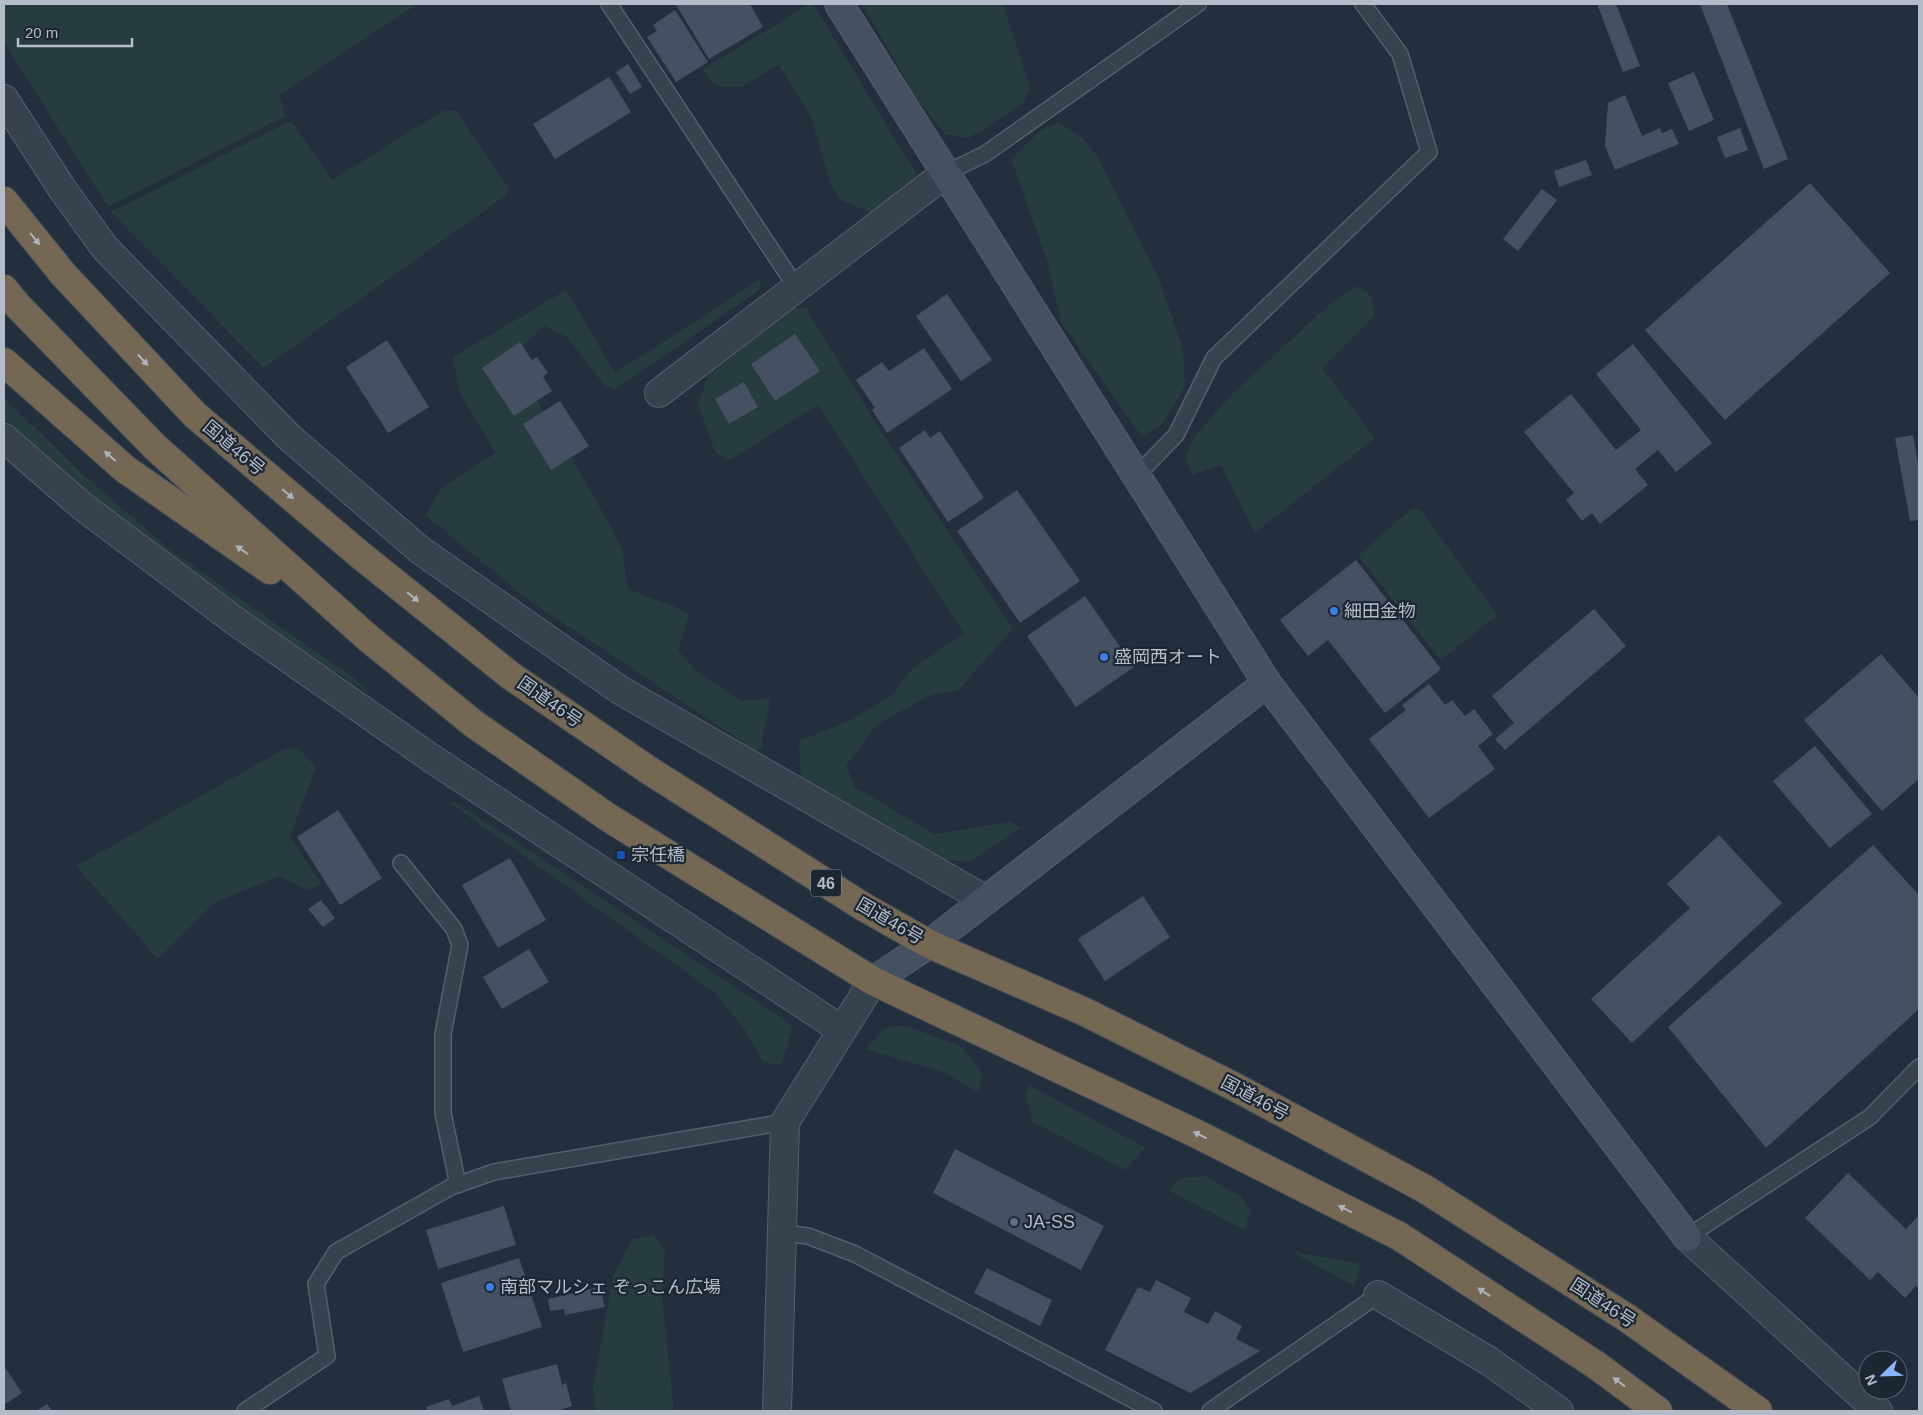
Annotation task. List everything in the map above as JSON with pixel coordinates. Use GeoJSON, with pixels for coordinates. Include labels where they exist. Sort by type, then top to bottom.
{"type":"FeatureCollection","features":[{"type":"Feature","properties":{"kind":"highway","name":"国道46号"},"geometry":{"type":"LineString","coordinates":[[4,201],[63,274],[195,415],[360,554],[512,676],[646,769],[862,906],[929,944],[1083,1011],[1233,1086],[1425,1189],[1627,1318],[1758,1411]]}},
{"type":"Feature","properties":{"kind":"highway"},"geometry":{"type":"LineString","coordinates":[[4,289],[17,306],[155,447],[368,638],[474,724],[610,818],[873,981],[1197,1134],[1399,1236],[1596,1365],[1658,1411]]}},
{"type":"Feature","properties":{"kind":"highway"},"geometry":{"type":"LineString","coordinates":[[4,362],[125,469],[368,638]]}},
{"type":"Feature","properties":{"kind":"street"},"geometry":{"type":"LineString","coordinates":[[839,4],[1267,683],[1687,1237],[1878,1411]]}},
{"type":"Feature","properties":{"kind":"street"},"geometry":{"type":"LineString","coordinates":[[4,98],[63,190],[105,248],[289,437],[420,550],[620,690],[986,900]]}},
{"type":"Feature","properties":{"kind":"street"},"geometry":{"type":"LineString","coordinates":[[659,393],[946,172]]}},
{"type":"Feature","properties":{"kind":"street"},"geometry":{"type":"LineString","coordinates":[[4,438],[82,506],[235,621],[431,758],[842,1030]]}},
{"type":"Feature","properties":{"kind":"street"},"geometry":{"type":"LineString","coordinates":[[777,1411],[785,1122],[873,981],[929,944],[1267,683]]}},
{"type":"Feature","properties":{"kind":"street"},"geometry":{"type":"LineString","coordinates":[[1378,1296],[1489,1361],[1559,1411]]}},
{"type":"Feature","properties":{"kind":"lane"},"geometry":{"type":"LineString","coordinates":[[609,4],[796,287]]}},
{"type":"Feature","properties":{"kind":"lane"},"geometry":{"type":"LineString","coordinates":[[946,172],[985,154],[1198,4]]}},
{"type":"Feature","properties":{"kind":"lane"},"geometry":{"type":"LineString","coordinates":[[1137,475],[1176,435],[1214,358],[1429,152],[1400,54],[1363,4]]}},
{"type":"Feature","properties":{"kind":"lane"},"geometry":{"type":"LineString","coordinates":[[401,863],[454,929],[460,945],[444,1034],[443,1103],[443,1113],[458,1185]]}},
{"type":"Feature","properties":{"kind":"lane"},"geometry":{"type":"LineString","coordinates":[[1687,1237],[1870,1117],[1919,1066]]}},
{"type":"Feature","properties":{"kind":"lane"},"geometry":{"type":"LineString","coordinates":[[245,1411],[327,1356],[316,1284],[336,1252],[458,1185],[494,1172],[785,1122]]}},
{"type":"Feature","properties":{"kind":"lane"},"geometry":{"type":"LineString","coordinates":[[782,1234],[808,1236],[855,1254],[1154,1411]]}},
{"type":"Feature","properties":{"kind":"lane"},"geometry":{"type":"LineString","coordinates":[[1210,1411],[1378,1296]]}},
{"type":"Feature","properties":{"kind":"green space"},"geometry":{"type":"Polygon","coordinates":[[[4,4],[418,4],[279,95],[286,116],[108,207],[4,42],[4,4]]]}},
{"type":"Feature","properties":{"kind":"green space"},"geometry":{"type":"Polygon","coordinates":[[[809,4],[813,4],[919,178],[871,213],[839,199],[830,182],[811,117],[779,65],[741,87],[716,86],[702,70],[809,4]]]}},
{"type":"Feature","properties":{"kind":"green space"},"geometry":{"type":"Polygon","coordinates":[[[862,4],[1003,4],[1030,87],[1023,104],[969,138],[945,134],[919,102],[862,4]]]}},
{"type":"Feature","properties":{"kind":"green space"},"geometry":{"type":"Polygon","coordinates":[[[444,110],[456,111],[509,189],[505,196],[264,368],[111,212],[291,121],[332,180],[444,110]]]}},
{"type":"Feature","properties":{"kind":"green space"},"geometry":{"type":"Polygon","coordinates":[[[1058,123],[1078,134],[1096,154],[1159,279],[1183,349],[1185,386],[1165,421],[1142,437],[1061,322],[1047,260],[1011,159],[1041,130],[1058,123]]]}},
{"type":"Feature","properties":{"kind":"green space"},"geometry":{"type":"Polygon","coordinates":[[[762,278],[758,291],[616,389],[605,386],[568,338],[545,326],[514,353],[521,374],[587,484],[622,548],[628,589],[675,607],[689,615],[678,650],[695,670],[741,701],[771,698],[762,738],[762,749],[756,751],[531,602],[425,515],[442,488],[496,453],[460,393],[453,357],[566,290],[615,373],[762,278]]]}},
{"type":"Feature","properties":{"kind":"green space"},"geometry":{"type":"Polygon","coordinates":[[[1358,286],[1371,296],[1375,315],[1322,368],[1375,438],[1255,533],[1221,465],[1192,475],[1185,458],[1193,438],[1231,395],[1330,304],[1358,286]]]}},
{"type":"Feature","properties":{"kind":"green space"},"geometry":{"type":"Polygon","coordinates":[[[793,308],[806,308],[877,425],[1013,629],[958,690],[931,695],[876,725],[846,766],[855,787],[934,834],[1011,822],[1021,828],[970,862],[943,860],[801,780],[799,741],[851,720],[892,695],[912,669],[964,634],[818,405],[730,460],[715,452],[698,404],[708,376],[793,308]]]}},
{"type":"Feature","properties":{"kind":"green space"},"geometry":{"type":"Polygon","coordinates":[[[4,398],[86,477],[168,548],[355,679],[376,698],[248,615],[96,502],[4,424],[4,398]]]}},
{"type":"Feature","properties":{"kind":"green space"},"geometry":{"type":"Polygon","coordinates":[[[1412,508],[1421,510],[1497,615],[1441,660],[1358,556],[1412,508]]]}},
{"type":"Feature","properties":{"kind":"green space"},"geometry":{"type":"Polygon","coordinates":[[[296,746],[316,767],[290,837],[321,883],[309,891],[279,876],[214,903],[158,959],[76,866],[282,750],[296,746]]]}},
{"type":"Feature","properties":{"kind":"green space"},"geometry":{"type":"Polygon","coordinates":[[[449,802],[455,802],[790,1023],[792,1031],[781,1065],[763,1062],[745,1030],[715,993],[449,802]]]}},
{"type":"Feature","properties":{"kind":"green space"},"geometry":{"type":"Polygon","coordinates":[[[890,1026],[907,1026],[962,1047],[982,1073],[979,1093],[943,1072],[865,1049],[883,1030],[890,1026]]]}},
{"type":"Feature","properties":{"kind":"green space"},"geometry":{"type":"Polygon","coordinates":[[[1029,1085],[1146,1148],[1125,1170],[1033,1122],[1025,1094],[1029,1085]]]}},
{"type":"Feature","properties":{"kind":"green space"},"geometry":{"type":"Polygon","coordinates":[[[1206,1176],[1241,1197],[1251,1212],[1244,1230],[1168,1190],[1182,1178],[1206,1176]]]}},
{"type":"Feature","properties":{"kind":"green space"},"geometry":{"type":"Polygon","coordinates":[[[653,1235],[665,1250],[662,1296],[674,1411],[595,1411],[593,1389],[613,1277],[632,1239],[653,1235]]]}},
{"type":"Feature","properties":{"kind":"green space"},"geometry":{"type":"Polygon","coordinates":[[[1290,1251],[1361,1264],[1354,1286],[1290,1251]]]}},
{"type":"Feature","properties":{"kind":"building"},"geometry":{"type":"Polygon","coordinates":[[[750,4],[763,27],[709,59],[676,5],[750,4]]]}},
{"type":"Feature","properties":{"kind":"building"},"geometry":{"type":"Polygon","coordinates":[[[1597,4],[1616,4],[1640,66],[1623,72],[1597,4]]]}},
{"type":"Feature","properties":{"kind":"building"},"geometry":{"type":"Polygon","coordinates":[[[1700,4],[1727,4],[1788,159],[1764,169],[1700,4]]]}},
{"type":"Feature","properties":{"kind":"building"},"geometry":{"type":"Polygon","coordinates":[[[675,10],[708,62],[676,82],[647,37],[657,31],[653,25],[675,10]]]}},
{"type":"Feature","properties":{"kind":"building"},"geometry":{"type":"Polygon","coordinates":[[[628,64],[642,87],[630,94],[616,72],[628,64]]]}},
{"type":"Feature","properties":{"kind":"building"},"geometry":{"type":"Polygon","coordinates":[[[1694,72],[1714,120],[1689,131],[1668,83],[1694,72]]]}},
{"type":"Feature","properties":{"kind":"building"},"geometry":{"type":"Polygon","coordinates":[[[609,77],[631,112],[555,159],[533,124],[609,77]]]}},
{"type":"Feature","properties":{"kind":"building"},"geometry":{"type":"Polygon","coordinates":[[[1625,95],[1642,136],[1660,128],[1662,133],[1672,129],[1679,144],[1615,170],[1605,146],[1608,103],[1625,95]]]}},
{"type":"Feature","properties":{"kind":"building"},"geometry":{"type":"Polygon","coordinates":[[[1740,128],[1748,150],[1725,158],[1717,137],[1740,128]]]}},
{"type":"Feature","properties":{"kind":"building"},"geometry":{"type":"Polygon","coordinates":[[[1586,160],[1592,175],[1559,187],[1554,171],[1586,160]]]}},
{"type":"Feature","properties":{"kind":"building"},"geometry":{"type":"Polygon","coordinates":[[[1810,183],[1890,273],[1725,420],[1645,330],[1810,183]]]}},
{"type":"Feature","properties":{"kind":"building"},"geometry":{"type":"Polygon","coordinates":[[[1542,189],[1557,200],[1518,251],[1503,239],[1542,189]]]}},
{"type":"Feature","properties":{"kind":"building"},"geometry":{"type":"Polygon","coordinates":[[[947,294],[992,360],[961,381],[916,316],[947,294]]]}},
{"type":"Feature","properties":{"kind":"building"},"geometry":{"type":"Polygon","coordinates":[[[795,334],[820,371],[775,401],[751,364],[795,334]]]}},
{"type":"Feature","properties":{"kind":"building"},"geometry":{"type":"Polygon","coordinates":[[[387,340],[429,407],[388,433],[346,367],[387,340]]]}},
{"type":"Feature","properties":{"kind":"building"},"geometry":{"type":"Polygon","coordinates":[[[520,342],[532,360],[537,357],[548,373],[543,377],[552,391],[514,416],[482,368],[520,342]]]}},
{"type":"Feature","properties":{"kind":"building"},"geometry":{"type":"Polygon","coordinates":[[[1633,344],[1712,443],[1676,472],[1658,450],[1635,469],[1648,485],[1600,524],[1592,513],[1582,521],[1566,500],[1574,493],[1524,432],[1571,394],[1616,450],[1641,430],[1596,374],[1633,344]]]}},
{"type":"Feature","properties":{"kind":"building"},"geometry":{"type":"Polygon","coordinates":[[[924,348],[952,389],[887,433],[872,410],[875,408],[856,380],[882,362],[889,371],[924,348]]]}},
{"type":"Feature","properties":{"kind":"building"},"geometry":{"type":"Polygon","coordinates":[[[744,382],[758,407],[729,424],[715,399],[744,382]]]}},
{"type":"Feature","properties":{"kind":"building"},"geometry":{"type":"Polygon","coordinates":[[[560,401],[589,446],[551,470],[523,424],[560,401]]]}},
{"type":"Feature","properties":{"kind":"building"},"geometry":{"type":"Polygon","coordinates":[[[925,430],[930,438],[940,431],[984,498],[948,522],[899,448],[925,430]]]}},
{"type":"Feature","properties":{"kind":"building"},"geometry":{"type":"Polygon","coordinates":[[[1913,435],[1919,470],[1919,520],[1910,521],[1895,438],[1913,435]]]}},
{"type":"Feature","properties":{"kind":"building"},"geometry":{"type":"Polygon","coordinates":[[[1017,490],[1080,581],[1020,623],[957,531],[1017,490]]]}},
{"type":"Feature","properties":{"kind":"building"},"geometry":{"type":"Polygon","coordinates":[[[1356,560],[1441,669],[1385,713],[1328,640],[1308,656],[1280,620],[1356,560]]]}},
{"type":"Feature","properties":{"kind":"building"},"geometry":{"type":"Polygon","coordinates":[[[1085,596],[1134,667],[1076,707],[1027,636],[1085,596]]]}},
{"type":"Feature","properties":{"kind":"building"},"geometry":{"type":"Polygon","coordinates":[[[1594,609],[1626,646],[1505,750],[1495,739],[1514,723],[1492,696],[1594,609]]]}},
{"type":"Feature","properties":{"kind":"building"},"geometry":{"type":"Polygon","coordinates":[[[1881,654],[1919,698],[1919,779],[1882,811],[1804,720],[1881,654]]]}},
{"type":"Feature","properties":{"kind":"building"},"geometry":{"type":"Polygon","coordinates":[[[1429,684],[1445,705],[1452,700],[1465,716],[1474,709],[1493,734],[1478,746],[1495,769],[1429,818],[1369,739],[1406,710],[1402,705],[1429,684]]]}},
{"type":"Feature","properties":{"kind":"building"},"geometry":{"type":"Polygon","coordinates":[[[1815,746],[1872,814],[1830,848],[1773,781],[1815,746]]]}},
{"type":"Feature","properties":{"kind":"building"},"geometry":{"type":"Polygon","coordinates":[[[338,810],[382,878],[340,905],[297,837],[338,810]]]}},
{"type":"Feature","properties":{"kind":"building"},"geometry":{"type":"Polygon","coordinates":[[[1719,835],[1782,903],[1632,1043],[1591,999],[1690,908],[1667,884],[1719,835]]]}},
{"type":"Feature","properties":{"kind":"building"},"geometry":{"type":"Polygon","coordinates":[[[1873,845],[1919,895],[1919,1009],[1766,1148],[1668,1027],[1873,845]]]}},
{"type":"Feature","properties":{"kind":"building"},"geometry":{"type":"Polygon","coordinates":[[[510,858],[546,920],[498,948],[462,885],[510,858]]]}},
{"type":"Feature","properties":{"kind":"building"},"geometry":{"type":"Polygon","coordinates":[[[1143,896],[1170,937],[1105,981],[1078,939],[1143,896]]]}},
{"type":"Feature","properties":{"kind":"building"},"geometry":{"type":"Polygon","coordinates":[[[321,900],[335,918],[323,927],[308,909],[321,900]]]}},
{"type":"Feature","properties":{"kind":"building"},"geometry":{"type":"Polygon","coordinates":[[[529,949],[549,982],[502,1009],[483,977],[529,949]]]}},
{"type":"Feature","properties":{"kind":"building"},"geometry":{"type":"Polygon","coordinates":[[[955,1149],[1104,1226],[1081,1270],[933,1193],[955,1149]]]}},
{"type":"Feature","properties":{"kind":"building"},"geometry":{"type":"Polygon","coordinates":[[[1848,1173],[1906,1229],[1919,1215],[1919,1289],[1916,1286],[1905,1298],[1878,1272],[1870,1280],[1805,1218],[1848,1173]]]}},
{"type":"Feature","properties":{"kind":"building"},"geometry":{"type":"Polygon","coordinates":[[[504,1206],[516,1245],[438,1269],[426,1230],[504,1206]]]}},
{"type":"Feature","properties":{"kind":"building"},"geometry":{"type":"Polygon","coordinates":[[[519,1258],[542,1327],[463,1352],[441,1283],[519,1258]]]}},
{"type":"Feature","properties":{"kind":"building"},"geometry":{"type":"Polygon","coordinates":[[[987,1268],[1052,1300],[1040,1326],[974,1293],[987,1268]]]}},
{"type":"Feature","properties":{"kind":"building"},"geometry":{"type":"Polygon","coordinates":[[[1156,1280],[1191,1298],[1184,1312],[1208,1324],[1215,1311],[1242,1326],[1236,1339],[1260,1351],[1190,1393],[1105,1350],[1138,1287],[1150,1292],[1156,1280]]]}},
{"type":"Feature","properties":{"kind":"building"},"geometry":{"type":"Polygon","coordinates":[[[600,1287],[605,1307],[565,1315],[564,1309],[550,1311],[548,1299],[600,1287]]]}},
{"type":"Feature","properties":{"kind":"building"},"geometry":{"type":"Polygon","coordinates":[[[557,1364],[562,1385],[566,1383],[572,1406],[557,1411],[511,1411],[502,1379],[557,1364]]]}},
{"type":"Feature","properties":{"kind":"building"},"geometry":{"type":"Polygon","coordinates":[[[4,1366],[22,1393],[4,1405],[4,1366]]]}},
{"type":"Feature","properties":{"kind":"building"},"geometry":{"type":"Polygon","coordinates":[[[479,1396],[484,1411],[427,1411],[426,1407],[449,1399],[452,1406],[479,1396]]]}},
{"type":"Feature","properties":{"kind":"building"},"geometry":{"type":"Polygon","coordinates":[[[47,1404],[52,1411],[36,1411],[47,1404]]]}},
{"type":"Feature","properties":{"kind":"place","name":"細田金物"},"geometry":{"type":"Point","coordinates":[1334,611]}},
{"type":"Feature","properties":{"kind":"place","name":"盛岡西オート"},"geometry":{"type":"Point","coordinates":[1104,657]}},
{"type":"Feature","properties":{"kind":"place","name":"宗任橋"},"geometry":{"type":"Point","coordinates":[621,855]}},
{"type":"Feature","properties":{"kind":"place","name":"JA-SS"},"geometry":{"type":"Point","coordinates":[1014,1222]}},
{"type":"Feature","properties":{"kind":"place","name":"南部マルシェ ぞっこん広場"},"geometry":{"type":"Point","coordinates":[490,1287]}}]}
